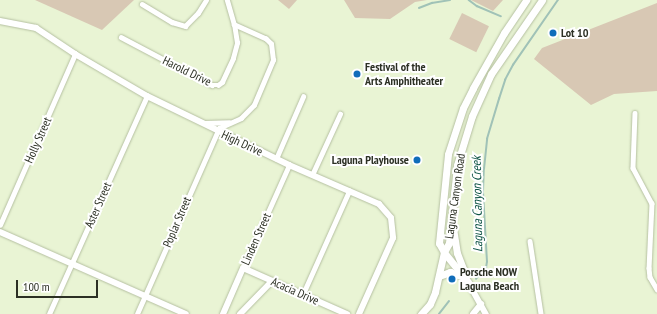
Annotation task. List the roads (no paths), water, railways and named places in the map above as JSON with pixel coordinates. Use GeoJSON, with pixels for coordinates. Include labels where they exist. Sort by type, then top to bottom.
{"type":"FeatureCollection","features":[{"type":"Feature","properties":{"kind":"main road","name":"Laguna Canyon Road"},"geometry":{"type":"LineString","coordinates":[[444,252],[440,243],[446,168],[457,125],[473,88],[504,33],[526,0]]}},
{"type":"Feature","properties":{"kind":"main road","name":"Laguna Canyon Road"},"geometry":{"type":"LineString","coordinates":[[444,252],[449,243],[456,165],[467,129],[491,74],[542,0]]}},
{"type":"Feature","properties":{"kind":"main road"},"geometry":{"type":"LineString","coordinates":[[457,125],[467,129]]}},
{"type":"Feature","properties":{"kind":"main road"},"geometry":{"type":"LineString","coordinates":[[452,218],[457,253],[466,279]]}},
{"type":"Feature","properties":{"kind":"main road"},"geometry":{"type":"LineString","coordinates":[[421,314],[430,304],[435,292],[444,252]]}},
{"type":"Feature","properties":{"kind":"main road"},"geometry":{"type":"LineString","coordinates":[[444,252],[466,279]]}},
{"type":"Feature","properties":{"kind":"main road"},"geometry":{"type":"LineString","coordinates":[[439,276],[450,272],[466,279]]}},
{"type":"Feature","properties":{"kind":"street"},"geometry":{"type":"LineString","coordinates":[[142,4],[172,22],[185,26],[198,13],[206,0]]}},
{"type":"Feature","properties":{"kind":"street","name":"Harold Drive"},"geometry":{"type":"LineString","coordinates":[[121,37],[212,85],[218,84],[222,82],[233,58],[237,43],[228,0]]}},
{"type":"Feature","properties":{"kind":"street","name":"High Drive"},"geometry":{"type":"LineString","coordinates":[[1,23],[36,28],[75,54],[147,96],[276,159],[378,204],[391,218],[393,238],[359,314]]}},
{"type":"Feature","properties":{"kind":"street"},"geometry":{"type":"LineString","coordinates":[[217,131],[219,128],[248,113],[254,105],[273,60],[271,44],[266,39],[234,25]]}},
{"type":"Feature","properties":{"kind":"street","name":"Holly Street"},"geometry":{"type":"LineString","coordinates":[[0,225],[75,54]]}},
{"type":"Feature","properties":{"kind":"street","name":"Aster Street"},"geometry":{"type":"LineString","coordinates":[[49,314],[147,96]]}},
{"type":"Feature","properties":{"kind":"street"},"geometry":{"type":"LineString","coordinates":[[276,159],[303,97]]}},
{"type":"Feature","properties":{"kind":"street"},"geometry":{"type":"LineString","coordinates":[[635,113],[633,168],[652,203],[649,268],[650,277],[657,289]]}},
{"type":"Feature","properties":{"kind":"street"},"geometry":{"type":"LineString","coordinates":[[312,175],[340,114]]}},
{"type":"Feature","properties":{"kind":"street"},"geometry":{"type":"LineString","coordinates":[[201,123],[233,122]]}},
{"type":"Feature","properties":{"kind":"street","name":"Poplar Street"},"geometry":{"type":"LineString","coordinates":[[138,314],[217,131]]}},
{"type":"Feature","properties":{"kind":"street","name":"Linden Street"},"geometry":{"type":"LineString","coordinates":[[223,314],[289,165]]}},
{"type":"Feature","properties":{"kind":"street"},"geometry":{"type":"LineString","coordinates":[[303,294],[349,191]]}},
{"type":"Feature","properties":{"kind":"street"},"geometry":{"type":"LineString","coordinates":[[0,232],[186,314]]}},
{"type":"Feature","properties":{"kind":"street"},"geometry":{"type":"LineString","coordinates":[[530,241],[541,314]]}},
{"type":"Feature","properties":{"kind":"street","name":"Acacia Drive"},"geometry":{"type":"LineString","coordinates":[[243,268],[347,314]]}},
{"type":"Feature","properties":{"kind":"street"},"geometry":{"type":"LineString","coordinates":[[466,279],[486,314]]}},
{"type":"Feature","properties":{"kind":"street"},"geometry":{"type":"LineString","coordinates":[[240,314],[272,281]]}},
{"type":"Feature","properties":{"kind":"street"},"geometry":{"type":"LineString","coordinates":[[473,314],[481,304]]}},
{"type":"Feature","properties":{"kind":"waterway"},"geometry":{"type":"LineString","coordinates":[[419,8],[432,3],[450,0]]}},
{"type":"Feature","properties":{"kind":"waterway"},"geometry":{"type":"LineString","coordinates":[[469,0],[477,6],[501,16]]}},
{"type":"Feature","properties":{"kind":"waterway","name":"Laguna Canyon Creek"},"geometry":{"type":"LineString","coordinates":[[476,279],[486,268],[487,262],[483,192],[487,139],[505,80],[513,65],[558,0]]}},
{"type":"Feature","properties":{"kind":"waterway","name":"Laguna Canyon Creek"},"geometry":{"type":"LineString","coordinates":[[439,314],[449,301]]}},
{"type":"Feature","properties":{"kind":"place","name":"Lot 10"},"geometry":{"type":"Point","coordinates":[553,33]}},
{"type":"Feature","properties":{"kind":"place","name":"Festival of the Arts Amphitheater"},"geometry":{"type":"Point","coordinates":[357,74]}},
{"type":"Feature","properties":{"kind":"place","name":"Laguna Playhouse"},"geometry":{"type":"Point","coordinates":[417,160]}},
{"type":"Feature","properties":{"kind":"place","name":"Porsche NOW Laguna Beach"},"geometry":{"type":"Point","coordinates":[452,279]}}]}
